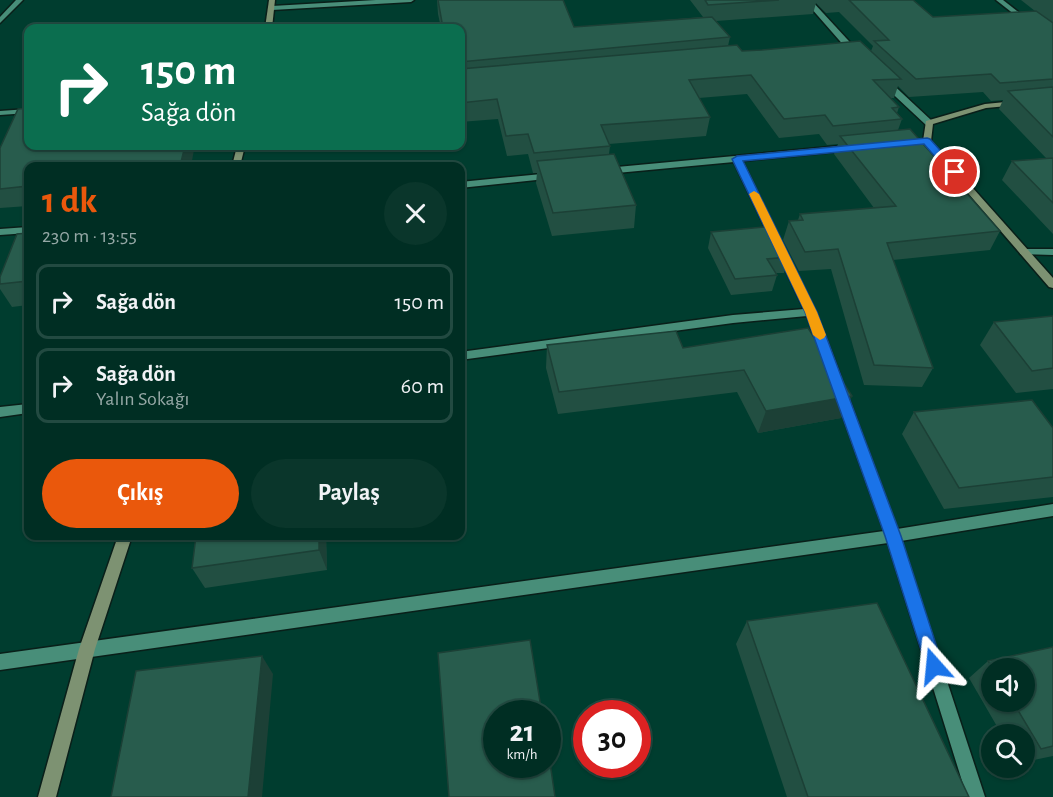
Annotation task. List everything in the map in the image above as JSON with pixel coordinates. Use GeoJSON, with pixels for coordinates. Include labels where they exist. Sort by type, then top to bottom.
{"type":"FeatureCollection","features":[{"type":"Feature","properties":{"kind":"street"},"geometry":{"type":"LineString","coordinates":[[0,21],[20,0]]}},
{"type":"Feature","properties":{"kind":"street"},"geometry":{"type":"LineString","coordinates":[[269,24],[272,4],[411,0]]}},
{"type":"Feature","properties":{"kind":"street"},"geometry":{"type":"LineString","coordinates":[[807,0],[850,49],[866,63]]}},
{"type":"Feature","properties":{"kind":"street"},"geometry":{"type":"LineString","coordinates":[[999,0],[1035,28]]}},
{"type":"Feature","properties":{"kind":"street"},"geometry":{"type":"LineString","coordinates":[[839,50],[850,49]]}},
{"type":"Feature","properties":{"kind":"street"},"geometry":{"type":"LineString","coordinates":[[874,71],[929,123]]}},
{"type":"Feature","properties":{"kind":"street"},"geometry":{"type":"LineString","coordinates":[[929,123],[985,106],[1030,102]]}},
{"type":"Feature","properties":{"kind":"street"},"geometry":{"type":"LineString","coordinates":[[0,113],[24,111]]}},
{"type":"Feature","properties":{"kind":"street"},"geometry":{"type":"LineString","coordinates":[[929,123],[927,141],[1053,285]]}},
{"type":"Feature","properties":{"kind":"street"},"geometry":{"type":"LineString","coordinates":[[915,142],[927,141]]}},
{"type":"Feature","properties":{"kind":"street"},"geometry":{"type":"LineString","coordinates":[[598,172],[856,147]]}},
{"type":"Feature","properties":{"kind":"street"},"geometry":{"type":"LineString","coordinates":[[737,159],[811,312],[893,536],[976,797]]}},
{"type":"Feature","properties":{"kind":"street"},"geometry":{"type":"LineString","coordinates":[[465,185],[564,175]]}},
{"type":"Feature","properties":{"kind":"street"},"geometry":{"type":"LineString","coordinates":[[0,232],[24,230]]}},
{"type":"Feature","properties":{"kind":"street"},"geometry":{"type":"LineString","coordinates":[[1024,252],[1053,252]]}},
{"type":"Feature","properties":{"kind":"street"},"geometry":{"type":"LineString","coordinates":[[465,355],[733,319],[811,312]]}},
{"type":"Feature","properties":{"kind":"street"},"geometry":{"type":"LineString","coordinates":[[0,412],[24,410]]}},
{"type":"Feature","properties":{"kind":"street"},"geometry":{"type":"LineString","coordinates":[[0,662],[893,536],[1053,510]]}},
{"type":"Feature","properties":{"kind":"street"},"geometry":{"type":"LineString","coordinates":[[46,797],[87,650],[124,540]]}},
{"type":"Feature","properties":{"kind":"building"},"geometry":{"type":"Polygon","coordinates":[[[438,0],[563,0],[574,27],[712,17],[730,37],[465,62],[465,24],[442,24],[438,0]]]}},
{"type":"Feature","properties":{"kind":"building"},"geometry":{"type":"Polygon","coordinates":[[[705,0],[779,0],[708,5],[705,0]]]}},
{"type":"Feature","properties":{"kind":"building"},"geometry":{"type":"Polygon","coordinates":[[[849,0],[913,0],[933,17],[1036,11],[1053,23],[1053,79],[1000,83],[991,74],[916,79],[874,41],[889,40],[849,0]]]}},
{"type":"Feature","properties":{"kind":"building"},"geometry":{"type":"Polygon","coordinates":[[[860,41],[901,79],[873,80],[899,107],[892,108],[902,119],[833,126],[825,115],[784,119],[751,75],[689,80],[710,117],[601,125],[610,146],[534,153],[528,134],[506,136],[497,99],[465,102],[465,69],[737,45],[742,51],[860,41]]]}},
{"type":"Feature","properties":{"kind":"building"},"geometry":{"type":"Polygon","coordinates":[[[1053,87],[1053,137],[1008,91],[1053,87]]]}},
{"type":"Feature","properties":{"kind":"building"},"geometry":{"type":"Polygon","coordinates":[[[24,108],[24,150],[184,150],[181,162],[24,162],[24,186],[0,189],[0,148],[18,109],[24,108]]]}},
{"type":"Feature","properties":{"kind":"building"},"geometry":{"type":"Polygon","coordinates":[[[910,129],[1000,231],[887,243],[933,368],[874,365],[838,249],[805,252],[789,221],[803,220],[800,214],[896,206],[840,136],[910,129]]]}},
{"type":"Feature","properties":{"kind":"building"},"geometry":{"type":"Polygon","coordinates":[[[614,154],[636,205],[553,213],[537,161],[614,154]]]}},
{"type":"Feature","properties":{"kind":"building"},"geometry":{"type":"Polygon","coordinates":[[[1053,158],[1053,203],[1012,161],[1053,158]]]}},
{"type":"Feature","properties":{"kind":"building"},"geometry":{"type":"Polygon","coordinates":[[[774,226],[789,257],[767,259],[777,275],[735,279],[711,232],[774,226]]]}},
{"type":"Feature","properties":{"kind":"building"},"geometry":{"type":"Polygon","coordinates":[[[24,233],[24,281],[0,284],[0,277],[17,234],[24,233]]]}},
{"type":"Feature","properties":{"kind":"building"},"geometry":{"type":"Polygon","coordinates":[[[1053,316],[1053,368],[1032,371],[994,322],[1053,316]]]}},
{"type":"Feature","properties":{"kind":"building"},"geometry":{"type":"Polygon","coordinates":[[[808,328],[852,396],[766,411],[744,370],[559,392],[547,345],[676,331],[683,348],[808,328]]]}},
{"type":"Feature","properties":{"kind":"building"},"geometry":{"type":"Polygon","coordinates":[[[1032,400],[1053,428],[1053,477],[959,488],[914,412],[1032,400]]]}},
{"type":"Feature","properties":{"kind":"building"},"geometry":{"type":"Polygon","coordinates":[[[196,540],[319,540],[319,550],[192,568],[196,540]]]}},
{"type":"Feature","properties":{"kind":"building"},"geometry":{"type":"Polygon","coordinates":[[[877,603],[969,797],[808,797],[747,621],[877,603]]]}},
{"type":"Feature","properties":{"kind":"building"},"geometry":{"type":"Polygon","coordinates":[[[530,640],[540,700],[483,700],[483,778],[552,778],[555,797],[449,797],[438,653],[530,640]]]}},
{"type":"Feature","properties":{"kind":"building"},"geometry":{"type":"Polygon","coordinates":[[[1053,647],[1053,746],[1041,749],[1035,739],[1035,724],[1026,724],[1019,712],[1035,712],[1035,658],[1002,658],[1053,647]]]}},
{"type":"Feature","properties":{"kind":"building"},"geometry":{"type":"Polygon","coordinates":[[[262,656],[248,797],[111,797],[136,671],[262,656]]]}},
{"type":"Feature","properties":{"kind":"slow traffic"},"geometry":{"type":"LineString","coordinates":[[754,194],[820,335]]}},
{"type":"Feature","properties":{"kind":"route"},"geometry":{"type":"LineString","coordinates":[[934,666],[893,536],[811,312],[737,159],[927,141],[955,172]]}}]}
